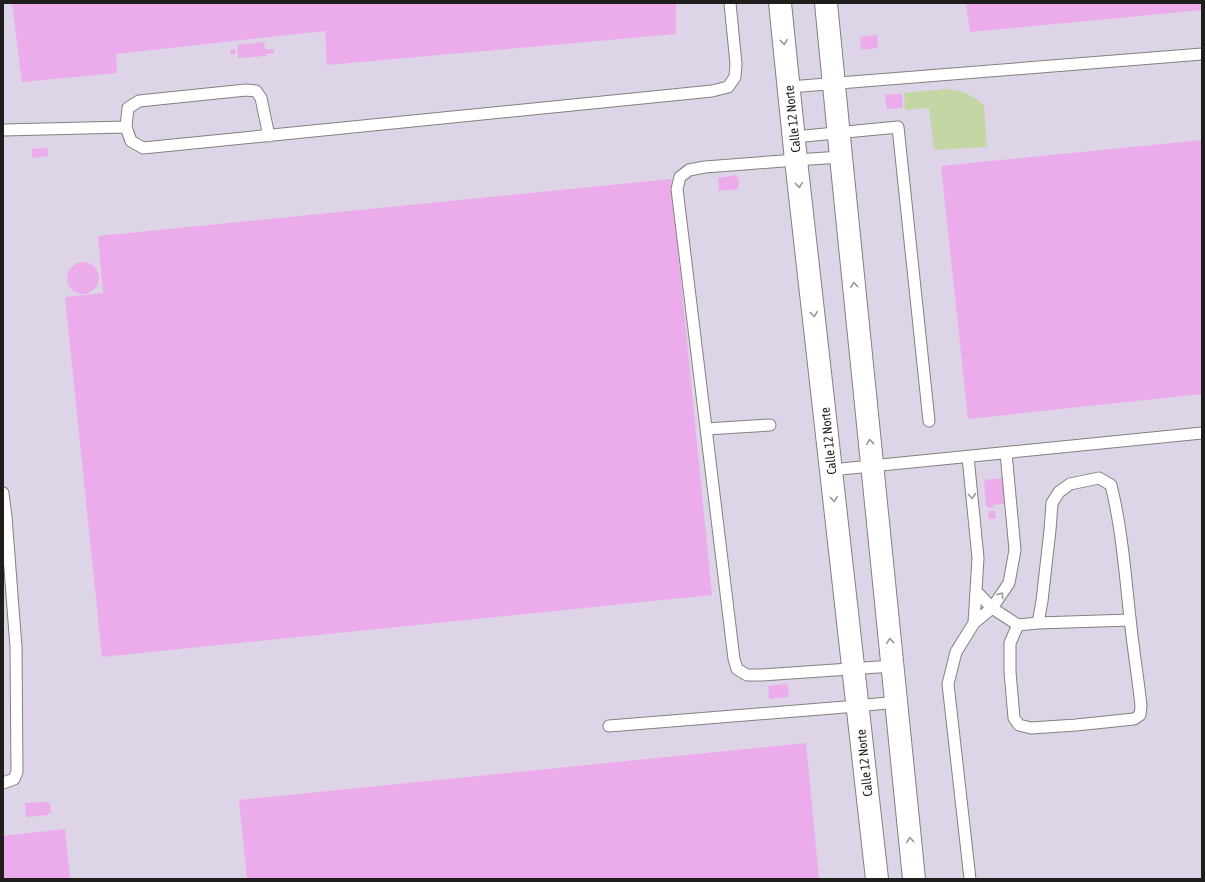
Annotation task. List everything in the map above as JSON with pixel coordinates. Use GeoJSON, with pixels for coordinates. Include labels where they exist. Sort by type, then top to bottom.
{"type":"FeatureCollection","features":[{"type":"Feature","properties":{"kind":"main road","name":"Calle 12 Norte"},"geometry":{"type":"LineString","coordinates":[[780,3],[876,879]]}},
{"type":"Feature","properties":{"kind":"main road"},"geometry":{"type":"LineString","coordinates":[[826,3],[914,879]]}},
{"type":"Feature","properties":{"kind":"lane"},"geometry":{"type":"LineString","coordinates":[[269,136],[261,98],[256,91],[246,90],[139,102],[128,108],[126,127],[131,141],[143,148],[269,136],[712,91],[728,87],[735,77],[736,64],[730,3]]}},
{"type":"Feature","properties":{"kind":"lane"},"geometry":{"type":"LineString","coordinates":[[789,87],[1202,54]]}},
{"type":"Feature","properties":{"kind":"lane"},"geometry":{"type":"LineString","coordinates":[[3,130],[126,127]]}},
{"type":"Feature","properties":{"kind":"lane"},"geometry":{"type":"LineString","coordinates":[[794,137],[898,127],[929,421]]}},
{"type":"Feature","properties":{"kind":"lane"},"geometry":{"type":"LineString","coordinates":[[841,157],[705,167],[689,170],[680,177],[677,189],[734,659],[737,669],[747,675],[762,675],[893,666]]}},
{"type":"Feature","properties":{"kind":"lane"},"geometry":{"type":"LineString","coordinates":[[706,429],[770,425]]}},
{"type":"Feature","properties":{"kind":"lane"},"geometry":{"type":"LineString","coordinates":[[831,470],[1202,433]]}},
{"type":"Feature","properties":{"kind":"lane"},"geometry":{"type":"LineString","coordinates":[[970,879],[948,684],[956,652],[974,623],[992,608],[1009,583],[1015,550],[1006,453]]}},
{"type":"Feature","properties":{"kind":"lane"},"geometry":{"type":"LineString","coordinates":[[968,457],[978,558],[974,623]]}},
{"type":"Feature","properties":{"kind":"lane"},"geometry":{"type":"LineString","coordinates":[[1018,625],[1010,643],[1010,672],[1014,718],[1019,725],[1031,728],[1076,725],[1134,719],[1140,715],[1142,706],[1130,620],[1124,556],[1116,503],[1111,485],[1099,478],[1070,484],[1059,492],[1052,503],[1042,601],[1038,623]]}},
{"type":"Feature","properties":{"kind":"lane"},"geometry":{"type":"LineString","coordinates":[[3,492],[16,647],[17,772],[14,779],[3,783]]}},
{"type":"Feature","properties":{"kind":"lane"},"geometry":{"type":"LineString","coordinates":[[976,591],[992,608],[1018,625],[1130,620]]}},
{"type":"Feature","properties":{"kind":"lane"},"geometry":{"type":"LineString","coordinates":[[609,726],[897,702]]}},
{"type":"Feature","properties":{"kind":"shaded area"},"geometry":{"type":"Polygon","coordinates":[[[3,3],[1202,3],[1202,879],[3,879],[3,3]]]}},
{"type":"Feature","properties":{"kind":"green space"},"geometry":{"type":"Polygon","coordinates":[[[946,89],[966,94],[975,98],[984,105],[987,147],[934,150],[929,108],[905,110],[904,93],[946,89]]]}},
{"type":"Feature","properties":{"kind":"building"},"geometry":{"type":"Polygon","coordinates":[[[12,3],[676,3],[676,34],[327,65],[325,31],[116,54],[117,73],[22,82],[12,3]]]}},
{"type":"Feature","properties":{"kind":"building"},"geometry":{"type":"Polygon","coordinates":[[[966,3],[1202,3],[1202,10],[970,32],[966,3]]]}},
{"type":"Feature","properties":{"kind":"building"},"geometry":{"type":"Polygon","coordinates":[[[877,35],[878,48],[861,50],[860,37],[877,35]]]}},
{"type":"Feature","properties":{"kind":"building"},"geometry":{"type":"Polygon","coordinates":[[[264,42],[265,49],[274,49],[274,53],[266,54],[266,56],[238,58],[237,45],[264,42]]]}},
{"type":"Feature","properties":{"kind":"building"},"geometry":{"type":"Polygon","coordinates":[[[230,49],[235,49],[235,54],[231,54],[230,49]]]}},
{"type":"Feature","properties":{"kind":"building"},"geometry":{"type":"Polygon","coordinates":[[[902,94],[903,108],[887,109],[885,95],[902,94]]]}},
{"type":"Feature","properties":{"kind":"building"},"geometry":{"type":"Polygon","coordinates":[[[1202,140],[1202,394],[968,419],[941,166],[1202,140]]]}},
{"type":"Feature","properties":{"kind":"building"},"geometry":{"type":"Polygon","coordinates":[[[48,148],[48,156],[32,158],[32,149],[48,148]]]}},
{"type":"Feature","properties":{"kind":"building"},"geometry":{"type":"Polygon","coordinates":[[[736,175],[739,182],[738,189],[719,191],[718,178],[736,175]]]}},
{"type":"Feature","properties":{"kind":"building"},"geometry":{"type":"Polygon","coordinates":[[[671,179],[712,595],[102,657],[65,297],[103,293],[98,236],[671,179]]]}},
{"type":"Feature","properties":{"kind":"building"},"geometry":{"type":"Polygon","coordinates":[[[80,262],[86,262],[96,269],[99,278],[98,284],[92,291],[86,294],[80,294],[70,287],[67,281],[67,275],[74,265],[80,262]]]}},
{"type":"Feature","properties":{"kind":"building"},"geometry":{"type":"Polygon","coordinates":[[[1003,478],[1006,504],[993,505],[993,508],[988,508],[988,506],[986,506],[984,480],[1003,478]]]}},
{"type":"Feature","properties":{"kind":"building"},"geometry":{"type":"Polygon","coordinates":[[[988,511],[995,511],[996,518],[989,519],[988,511]]]}},
{"type":"Feature","properties":{"kind":"building"},"geometry":{"type":"Polygon","coordinates":[[[787,684],[789,690],[788,697],[769,699],[768,686],[787,684]]]}},
{"type":"Feature","properties":{"kind":"building"},"geometry":{"type":"Polygon","coordinates":[[[806,743],[819,879],[247,879],[239,800],[806,743]]]}},
{"type":"Feature","properties":{"kind":"building"},"geometry":{"type":"Polygon","coordinates":[[[25,803],[50,803],[51,813],[48,813],[48,815],[26,817],[25,803]]]}},
{"type":"Feature","properties":{"kind":"building"},"geometry":{"type":"Polygon","coordinates":[[[65,829],[70,879],[3,879],[3,836],[65,829]]]}}]}
